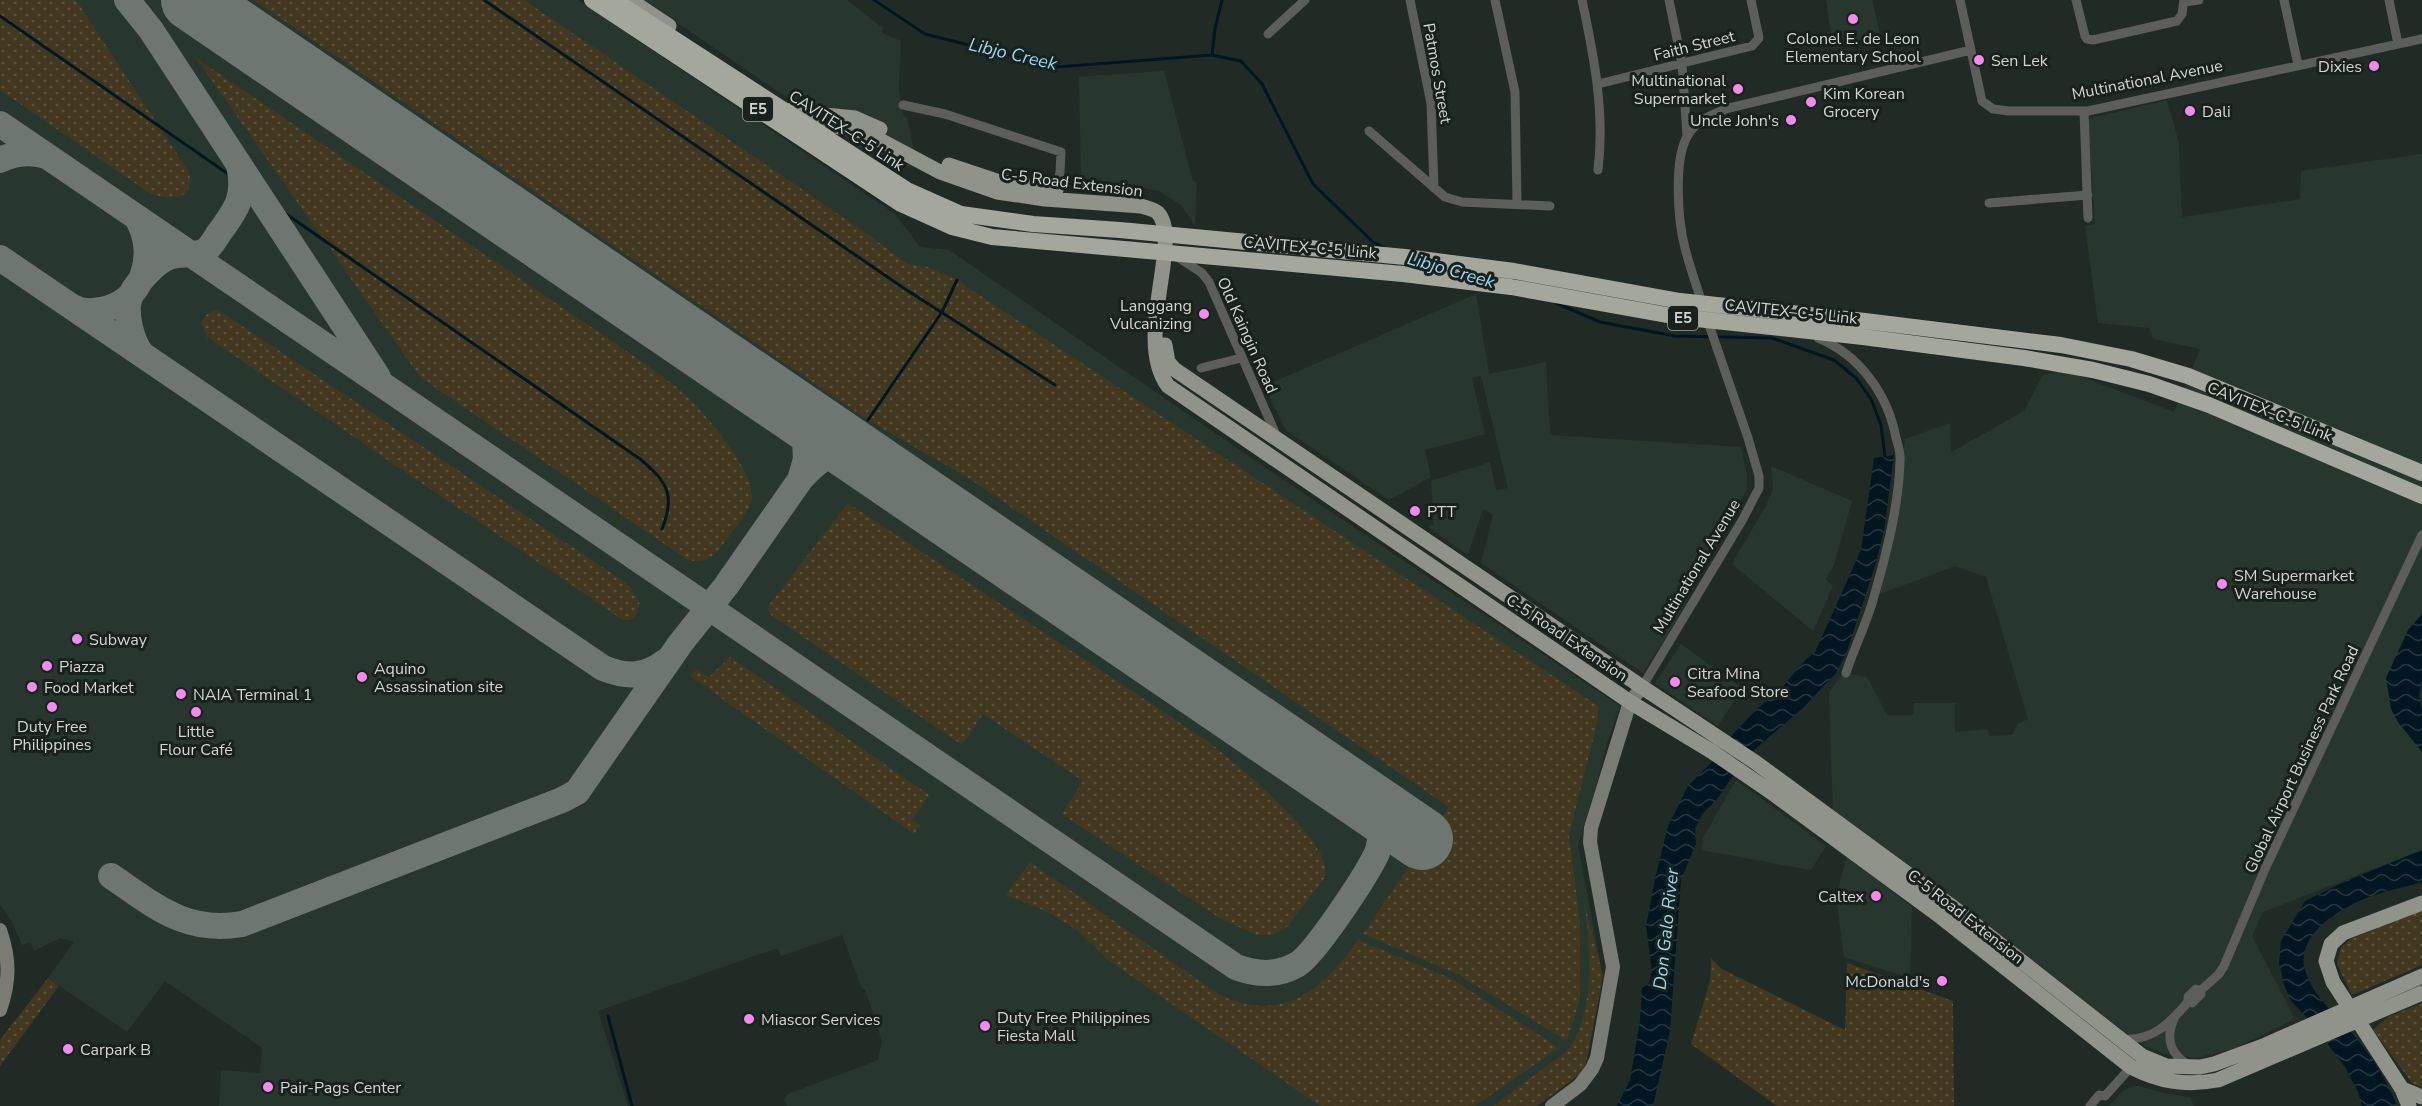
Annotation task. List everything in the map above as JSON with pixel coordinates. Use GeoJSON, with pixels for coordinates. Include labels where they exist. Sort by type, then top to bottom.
{"type":"FeatureCollection","features":[{"type":"Feature","properties":{"kind":"highway","name":"CAVITEX–C-5 Link"},"geometry":{"type":"LineString","coordinates":[[592,0],[891,198],[928,210],[997,221],[1405,257],[1514,271],[1680,301],[1865,321],[2093,351],[2157,366],[2219,387],[2422,473]]}},
{"type":"Feature","properties":{"kind":"highway","name":"CAVITEX–C-5 Link"},"geometry":{"type":"LineString","coordinates":[[614,0],[880,174],[952,227],[992,237],[1130,248],[1512,287],[1678,317],[1863,337],[2024,358],[2093,370],[2149,384],[2209,405],[2422,496]]}},
{"type":"Feature","properties":{"kind":"main road","name":"C-5 Road Extension"},"geometry":{"type":"LineString","coordinates":[[630,0],[804,115],[826,125],[865,132],[940,172],[997,192],[1032,198],[1141,206],[1154,211],[1162,220],[1165,246],[1156,316],[1156,349],[1160,372],[1168,386],[1630,702],[1745,774],[1945,911],[2131,1067],[2163,1081],[2200,1083],[2233,1075],[2266,1053],[2371,1007],[2422,976]]}},
{"type":"Feature","properties":{"kind":"main road","name":"C-5 Road Extension"},"geometry":{"type":"LineString","coordinates":[[804,115],[860,119],[919,151],[964,171],[1000,182],[1056,190],[1136,197],[1158,202],[1167,210],[1173,222],[1174,255],[1164,333],[1169,365],[1642,687],[1722,738],[1945,911],[2142,1056],[2166,1066],[2191,1067],[2266,1053]]}},
{"type":"Feature","properties":{"kind":"main road"},"geometry":{"type":"LineString","coordinates":[[2409,1106],[2402,1089],[2333,982],[2326,961],[2331,944],[2343,933],[2422,903]]}},
{"type":"Feature","properties":{"kind":"main road","name":"C-5 Road Extension"},"geometry":{"type":"LineString","coordinates":[[2371,1007],[2422,993]]}},
{"type":"Feature","properties":{"kind":"main road"},"geometry":{"type":"LineString","coordinates":[[2402,1089],[2422,1097]]}},
{"type":"Feature","properties":{"kind":"street"},"geometry":{"type":"LineString","coordinates":[[1268,34],[1305,0]]}},
{"type":"Feature","properties":{"kind":"street","name":"Patmos Street"},"geometry":{"type":"LineString","coordinates":[[1410,0],[1431,103],[1434,188]]}},
{"type":"Feature","properties":{"kind":"street"},"geometry":{"type":"LineString","coordinates":[[1495,0],[1515,92],[1517,203]]}},
{"type":"Feature","properties":{"kind":"street"},"geometry":{"type":"LineString","coordinates":[[1582,0],[1598,84],[1600,151],[1598,170]]}},
{"type":"Feature","properties":{"kind":"street","name":"Multinational Avenue"},"geometry":{"type":"LineString","coordinates":[[1552,1106],[1587,1078],[1597,1058],[1612,967],[1590,842],[1591,828],[1630,702],[1642,687],[1743,519],[1759,488],[1759,476],[1749,438],[1709,324],[1685,246],[1681,219],[1680,168],[1687,136],[1682,63],[1669,0]]}},
{"type":"Feature","properties":{"kind":"street","name":"Faith Street"},"geometry":{"type":"LineString","coordinates":[[1598,84],[1752,46],[1759,38],[1751,0]]}},
{"type":"Feature","properties":{"kind":"street","name":"Multinational Avenue"},"geometry":{"type":"LineString","coordinates":[[1960,0],[1982,101],[1993,109],[2084,111],[2422,39]]}},
{"type":"Feature","properties":{"kind":"street"},"geometry":{"type":"LineString","coordinates":[[2076,0],[2085,36],[2093,40],[2177,21],[2182,14],[2184,1],[2199,0]]}},
{"type":"Feature","properties":{"kind":"street"},"geometry":{"type":"LineString","coordinates":[[2284,0],[2298,64]]}},
{"type":"Feature","properties":{"kind":"street"},"geometry":{"type":"LineString","coordinates":[[2389,0],[2398,44]]}},
{"type":"Feature","properties":{"kind":"street"},"geometry":{"type":"LineString","coordinates":[[1687,136],[1697,123],[1711,114],[1729,108],[1971,50]]}},
{"type":"Feature","properties":{"kind":"street"},"geometry":{"type":"LineString","coordinates":[[903,105],[945,114],[1061,152],[1056,190]]}},
{"type":"Feature","properties":{"kind":"street"},"geometry":{"type":"LineString","coordinates":[[2084,111],[2088,218]]}},
{"type":"Feature","properties":{"kind":"street"},"geometry":{"type":"LineString","coordinates":[[1369,131],[1445,197],[1462,202],[1550,206]]}},
{"type":"Feature","properties":{"kind":"street"},"geometry":{"type":"LineString","coordinates":[[1989,203],[2088,195]]}},
{"type":"Feature","properties":{"kind":"street","name":"Old Kaingin Road"},"geometry":{"type":"LineString","coordinates":[[1174,255],[1202,273],[1209,282],[1278,441]]}},
{"type":"Feature","properties":{"kind":"street"},"geometry":{"type":"LineString","coordinates":[[1705,311],[1752,311],[1774,324],[1833,344],[1872,380],[1887,408],[1901,459],[1893,515],[1873,601],[1846,673]]}},
{"type":"Feature","properties":{"kind":"street"},"geometry":{"type":"LineString","coordinates":[[1201,368],[1241,358]]}},
{"type":"Feature","properties":{"kind":"street","name":"Global Airport Business Park Road"},"geometry":{"type":"LineString","coordinates":[[2117,1038],[2146,1038],[2174,1018],[2188,1002],[2192,1003],[2201,994],[2200,991],[2219,974],[2265,869],[2422,535]]}},
{"type":"Feature","properties":{"kind":"street"},"geometry":{"type":"LineString","coordinates":[[0,930],[9,966],[7,989],[0,1010]]}},
{"type":"Feature","properties":{"kind":"street"},"geometry":{"type":"LineString","coordinates":[[2174,1018],[2170,1034],[2172,1048],[2180,1060],[2191,1067]]}},
{"type":"Feature","properties":{"kind":"street"},"geometry":{"type":"LineString","coordinates":[[2090,1106],[2099,1095],[2104,1101],[2131,1067]]}},
{"type":"Feature","properties":{"kind":"shaded area"},"geometry":{"type":"Polygon","coordinates":[[[0,0],[578,0],[895,214],[920,247],[949,250],[1279,477],[1620,706],[1606,746],[1596,788],[1578,845],[1603,976],[1588,1056],[1580,1074],[1537,1106],[787,1106],[784,1099],[788,1094],[878,1060],[882,1041],[865,989],[862,989],[842,935],[781,956],[777,948],[598,1011],[628,1106],[219,1106],[221,1070],[260,1073],[262,1048],[165,981],[127,1032],[48,978],[74,942],[60,938],[34,951],[30,942],[22,945],[11,920],[0,905],[0,0]]]}},
{"type":"Feature","properties":{"kind":"shaded area"},"geometry":{"type":"Polygon","coordinates":[[[0,0],[76,0],[189,172],[189,189],[185,193],[174,197],[151,194],[0,90],[0,0]]]}},
{"type":"Feature","properties":{"kind":"shaded area"},"geometry":{"type":"Polygon","coordinates":[[[254,0],[524,0],[869,235],[907,264],[928,267],[957,280],[1598,706],[1598,719],[1569,836],[1580,923],[1580,998],[1567,1041],[1457,974],[1363,934],[1449,807],[970,479],[868,420],[254,0]]]}},
{"type":"Feature","properties":{"kind":"shaded area"},"geometry":{"type":"Polygon","coordinates":[[[644,0],[847,0],[883,28],[882,33],[901,41],[899,89],[903,116],[907,117],[917,166],[887,166],[644,0]]]}},
{"type":"Feature","properties":{"kind":"shaded area","name":"Colonel E. de Leon Elementary School"},"geometry":{"type":"Polygon","coordinates":[[[1826,0],[1872,0],[1881,38],[1833,48],[1826,0]]]}},
{"type":"Feature","properties":{"kind":"shaded area"},"geometry":{"type":"Polygon","coordinates":[[[196,58],[638,359],[672,383],[691,400],[726,441],[751,486],[752,498],[749,508],[716,552],[702,561],[688,560],[420,377],[196,58]]]}},
{"type":"Feature","properties":{"kind":"shaded area"},"geometry":{"type":"Polygon","coordinates":[[[1164,71],[1193,181],[1197,183],[1195,226],[1181,205],[1159,191],[1081,177],[1079,77],[1164,71]]]}},
{"type":"Feature","properties":{"kind":"shaded area"},"geometry":{"type":"Polygon","coordinates":[[[2167,100],[2179,143],[2182,217],[2300,199],[2301,171],[2422,154],[2422,614],[2408,630],[2422,752],[2422,850],[2263,912],[2252,936],[2295,1019],[2231,1050],[2195,1058],[2162,1053],[2137,1042],[1956,900],[1833,812],[1829,693],[1843,673],[1867,677],[1887,715],[1914,715],[1914,703],[1955,703],[1955,732],[1987,729],[1990,736],[2012,735],[2018,724],[2028,719],[1986,577],[1955,566],[1880,594],[1895,532],[1905,439],[1950,423],[1951,452],[2024,411],[2043,375],[2064,370],[2174,412],[2200,349],[2153,339],[2149,328],[2098,323],[2085,226],[2095,224],[2088,119],[2167,100]]]}},
{"type":"Feature","properties":{"kind":"shaded area"},"geometry":{"type":"Polygon","coordinates":[[[1476,294],[1489,374],[1546,362],[1550,435],[1741,447],[1747,476],[1747,489],[1674,624],[1643,673],[1481,563],[1493,515],[1483,509],[1468,555],[1429,528],[1430,525],[1434,525],[1431,481],[1490,462],[1496,490],[1508,488],[1481,376],[1472,378],[1485,434],[1425,450],[1431,477],[1389,500],[1286,430],[1264,386],[1476,294]]]}},
{"type":"Feature","properties":{"kind":"shaded area"},"geometry":{"type":"Polygon","coordinates":[[[217,309],[629,585],[640,604],[636,615],[630,620],[623,620],[207,337],[201,323],[206,315],[217,309]]]}},
{"type":"Feature","properties":{"kind":"shaded area"},"geometry":{"type":"Polygon","coordinates":[[[1771,466],[1852,501],[1834,565],[1826,579],[1833,586],[1813,631],[1732,564],[1766,506],[1773,489],[1771,466]]]}},
{"type":"Feature","properties":{"kind":"shaded area"},"geometry":{"type":"Polygon","coordinates":[[[848,503],[1209,742],[1280,805],[1315,845],[1324,862],[1325,877],[1287,927],[1273,935],[1257,935],[1221,919],[1062,814],[1083,781],[983,714],[962,745],[771,615],[768,610],[769,605],[848,503]]]}},
{"type":"Feature","properties":{"kind":"shaded area"},"geometry":{"type":"Polygon","coordinates":[[[1681,644],[1742,688],[1718,726],[1655,683],[1681,644]]]}},
{"type":"Feature","properties":{"kind":"shaded area"},"geometry":{"type":"Polygon","coordinates":[[[730,657],[929,795],[912,820],[920,825],[914,834],[690,676],[697,669],[709,677],[730,657]]]}},
{"type":"Feature","properties":{"kind":"shaded area"},"geometry":{"type":"Polygon","coordinates":[[[1736,780],[1826,846],[1811,870],[1701,850],[1703,838],[1736,780]]]}},
{"type":"Feature","properties":{"kind":"shaded area"},"geometry":{"type":"Polygon","coordinates":[[[1847,856],[1912,907],[1910,978],[1844,957],[1836,896],[1847,856]]]}},
{"type":"Feature","properties":{"kind":"shaded area"},"geometry":{"type":"Polygon","coordinates":[[[1030,862],[1218,994],[1241,1003],[1262,1006],[1281,1004],[1298,998],[1315,988],[1330,974],[1358,940],[1450,978],[1555,1045],[1557,1049],[1475,1106],[1320,1106],[1108,960],[1077,930],[1048,912],[1006,895],[1030,862]]]}},
{"type":"Feature","properties":{"kind":"shaded area"},"geometry":{"type":"Polygon","coordinates":[[[1584,902],[1603,976],[1585,1067],[1580,1074],[1537,1106],[1493,1106],[1566,1052],[1576,1037],[1587,1000],[1589,980],[1584,902]]]}},
{"type":"Feature","properties":{"kind":"shaded area"},"geometry":{"type":"Polygon","coordinates":[[[2422,910],[2422,965],[2352,995],[2337,964],[2341,947],[2351,939],[2422,910]]]}},
{"type":"Feature","properties":{"kind":"shaded area"},"geometry":{"type":"Polygon","coordinates":[[[1711,958],[1722,969],[1845,1030],[1847,963],[1953,1001],[1954,1106],[1777,1106],[1691,1044],[1710,981],[1711,958]]]}},
{"type":"Feature","properties":{"kind":"shaded area"},"geometry":{"type":"Polygon","coordinates":[[[48,978],[59,986],[0,1066],[0,1040],[48,978]]]}},
{"type":"Feature","properties":{"kind":"shaded area"},"geometry":{"type":"Polygon","coordinates":[[[2422,1003],[2422,1088],[2412,1083],[2373,1030],[2388,1017],[2422,1003]]]}},
{"type":"Feature","properties":{"kind":"shaded area"},"geometry":{"type":"Polygon","coordinates":[[[2133,1086],[2190,1097],[2194,1106],[2109,1106],[2123,1091],[2133,1086]]]}},
{"type":"Feature","properties":{"kind":"water","name":"Don Galo River"},"geometry":{"type":"Polygon","coordinates":[[[1894,455],[1884,531],[1875,566],[1846,654],[1836,673],[1803,708],[1746,757],[1717,799],[1702,814],[1695,829],[1696,844],[1681,879],[1670,1031],[1653,1106],[1617,1106],[1630,1080],[1640,1021],[1642,988],[1649,983],[1652,971],[1646,926],[1668,826],[1688,786],[1712,762],[1733,734],[1758,708],[1780,690],[1806,659],[1815,652],[1861,550],[1874,458],[1894,455]]]}},
{"type":"Feature","properties":{"kind":"water"},"geometry":{"type":"Polygon","coordinates":[[[2422,614],[2422,678],[2419,696],[2422,709],[2422,752],[2398,722],[2391,709],[2386,678],[2408,630],[2422,614]]]}},
{"type":"Feature","properties":{"kind":"water"},"geometry":{"type":"Polygon","coordinates":[[[2422,850],[2422,882],[2366,898],[2339,912],[2315,932],[2304,956],[2305,970],[2314,989],[2369,1054],[2397,1106],[2362,1106],[2358,1092],[2345,1067],[2310,1021],[2291,1001],[2284,985],[2279,963],[2281,941],[2305,901],[2344,882],[2422,850]]]}},
{"type":"Feature","properties":{"kind":"waterway"},"geometry":{"type":"LineString","coordinates":[[484,0],[905,289],[1055,385]]}},
{"type":"Feature","properties":{"kind":"waterway","name":"Libjo Creek"},"geometry":{"type":"LineString","coordinates":[[874,0],[925,34],[1057,67],[1212,55],[1241,61],[1262,84],[1313,184],[1373,242],[1385,248]]}},
{"type":"Feature","properties":{"kind":"waterway"},"geometry":{"type":"LineString","coordinates":[[1212,55],[1222,0]]}},
{"type":"Feature","properties":{"kind":"waterway"},"geometry":{"type":"LineString","coordinates":[[0,16],[640,459],[663,482],[666,490],[668,507],[662,529]]}},
{"type":"Feature","properties":{"kind":"waterway"},"geometry":{"type":"LineString","coordinates":[[868,420],[942,312],[957,280]]}},
{"type":"Feature","properties":{"kind":"waterway","name":"Libjo Creek"},"geometry":{"type":"LineString","coordinates":[[1556,303],[1600,322],[1675,336],[1772,338],[1834,360],[1856,378],[1871,399],[1881,425],[1885,456]]}},
{"type":"Feature","properties":{"kind":"waterway"},"geometry":{"type":"LineString","coordinates":[[608,1016],[632,1106]]}},
{"type":"Feature","properties":{"kind":"taxiway"},"geometry":{"type":"LineString","coordinates":[[127,0],[151,30],[378,377]]}},
{"type":"Feature","properties":{"kind":"taxiway"},"geometry":{"type":"LineString","coordinates":[[0,124],[1236,967],[1252,972],[1267,973],[1283,971],[1298,964],[1316,945],[1350,898],[1375,856],[1380,837],[1374,817],[1351,791]]}},
{"type":"Feature","properties":{"kind":"taxiway"},"geometry":{"type":"LineString","coordinates":[[0,160],[23,154],[46,156]]}},
{"type":"Feature","properties":{"kind":"taxiway"},"geometry":{"type":"LineString","coordinates":[[141,353],[132,335],[129,321],[128,306],[131,295],[145,275],[164,259],[201,253],[211,245],[231,217],[238,202],[241,185],[239,165]]}},
{"type":"Feature","properties":{"kind":"taxiway"},"geometry":{"type":"LineString","coordinates":[[73,307],[90,311],[115,306],[137,287],[146,261],[143,232],[137,218]]}},
{"type":"Feature","properties":{"kind":"taxiway"},"geometry":{"type":"LineString","coordinates":[[0,258],[603,668],[620,673],[636,674],[651,670],[666,661]]}},
{"type":"Feature","properties":{"kind":"taxiway"},"geometry":{"type":"LineString","coordinates":[[111,876],[157,907],[188,921],[204,925],[242,924],[562,800],[577,792],[680,644],[726,586],[800,480],[806,459],[805,439],[795,419],[772,396]]}},
{"type":"Feature","properties":{"kind":"taxiway"},"geometry":{"type":"LineString","coordinates":[[800,480],[816,464],[830,456],[847,455],[869,462]]}},
{"type":"Feature","properties":{"kind":"runway"},"geometry":{"type":"LineString","coordinates":[[192,0],[1422,839]]}},
{"type":"Feature","properties":{"kind":"place","name":"Colonel E. de Leon Elementary School"},"geometry":{"type":"Point","coordinates":[1853,19]}},
{"type":"Feature","properties":{"kind":"place","name":"Sen Lek"},"geometry":{"type":"Point","coordinates":[1979,60]}},
{"type":"Feature","properties":{"kind":"place","name":"Dixies"},"geometry":{"type":"Point","coordinates":[2374,66]}},
{"type":"Feature","properties":{"kind":"place","name":"Multinational Supermarket"},"geometry":{"type":"Point","coordinates":[1738,89]}},
{"type":"Feature","properties":{"kind":"place","name":"Kim Korean Grocery"},"geometry":{"type":"Point","coordinates":[1811,102]}},
{"type":"Feature","properties":{"kind":"place","name":"Dali"},"geometry":{"type":"Point","coordinates":[2190,111]}},
{"type":"Feature","properties":{"kind":"place","name":"Uncle John's"},"geometry":{"type":"Point","coordinates":[1791,120]}},
{"type":"Feature","properties":{"kind":"place","name":"Langgang Vulcanizing"},"geometry":{"type":"Point","coordinates":[1204,314]}},
{"type":"Feature","properties":{"kind":"place","name":"PTT"},"geometry":{"type":"Point","coordinates":[1415,511]}},
{"type":"Feature","properties":{"kind":"place","name":"SM Supermarket Warehouse"},"geometry":{"type":"Point","coordinates":[2222,584]}},
{"type":"Feature","properties":{"kind":"place","name":"Subway"},"geometry":{"type":"Point","coordinates":[77,639]}},
{"type":"Feature","properties":{"kind":"place","name":"Piazza"},"geometry":{"type":"Point","coordinates":[47,666]}},
{"type":"Feature","properties":{"kind":"place","name":"Aquino Assassination site"},"geometry":{"type":"Point","coordinates":[362,677]}},
{"type":"Feature","properties":{"kind":"place","name":"Citra Mina Seafood Store"},"geometry":{"type":"Point","coordinates":[1675,682]}},
{"type":"Feature","properties":{"kind":"place","name":"Food Market"},"geometry":{"type":"Point","coordinates":[32,687]}},
{"type":"Feature","properties":{"kind":"place","name":"NAIA Terminal 1"},"geometry":{"type":"Point","coordinates":[181,694]}},
{"type":"Feature","properties":{"kind":"place","name":"Duty Free Philippines"},"geometry":{"type":"Point","coordinates":[52,707]}},
{"type":"Feature","properties":{"kind":"place","name":"Little Flour Café"},"geometry":{"type":"Point","coordinates":[196,712]}},
{"type":"Feature","properties":{"kind":"place","name":"Caltex"},"geometry":{"type":"Point","coordinates":[1876,896]}},
{"type":"Feature","properties":{"kind":"place","name":"McDonald's"},"geometry":{"type":"Point","coordinates":[1942,981]}},
{"type":"Feature","properties":{"kind":"place","name":"Miascor Services"},"geometry":{"type":"Point","coordinates":[749,1019]}},
{"type":"Feature","properties":{"kind":"place","name":"Duty Free Philippines Fiesta Mall"},"geometry":{"type":"Point","coordinates":[985,1026]}},
{"type":"Feature","properties":{"kind":"place","name":"Carpark B"},"geometry":{"type":"Point","coordinates":[68,1049]}},
{"type":"Feature","properties":{"kind":"place","name":"Pair-Pags Center"},"geometry":{"type":"Point","coordinates":[268,1087]}}]}
